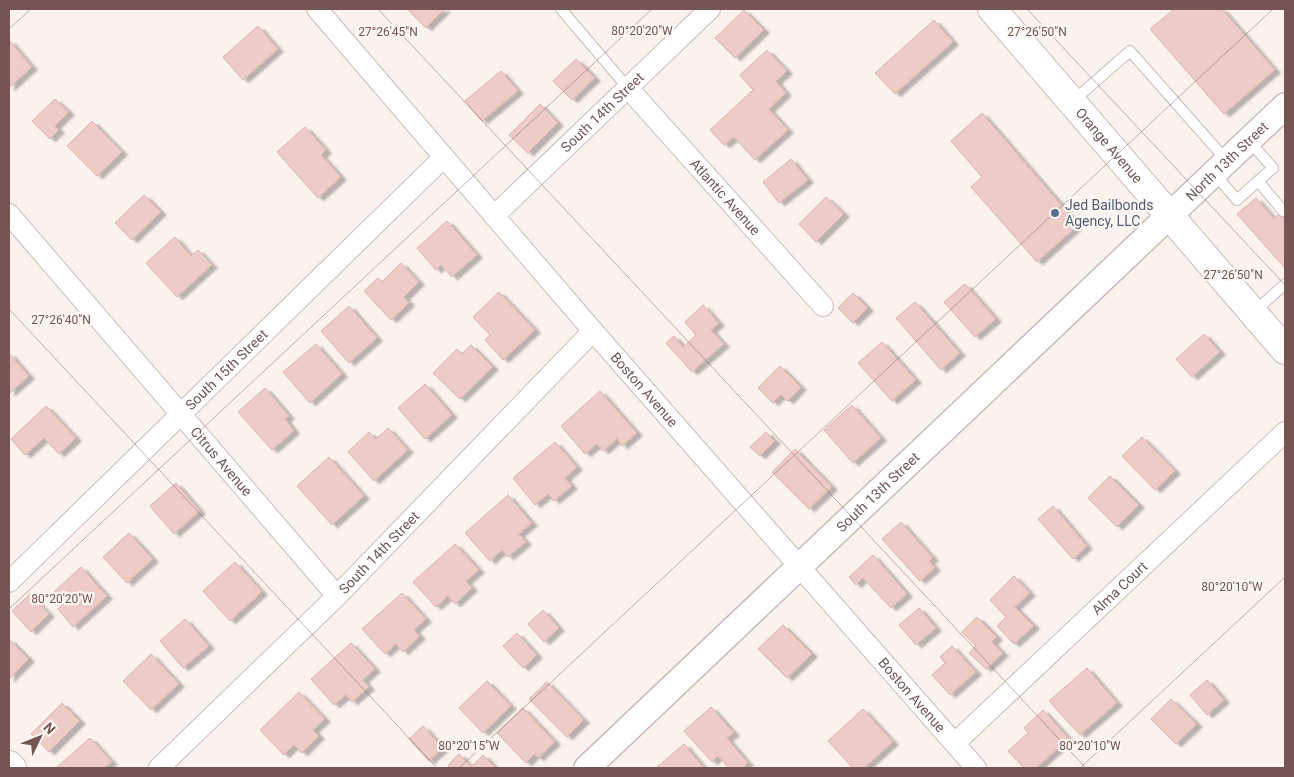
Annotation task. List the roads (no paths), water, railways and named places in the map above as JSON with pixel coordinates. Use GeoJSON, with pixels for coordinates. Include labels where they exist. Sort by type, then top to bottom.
{"type":"FeatureCollection","features":[{"type":"Feature","properties":{"kind":"main road","name":"Orange Avenue"},"geometry":{"type":"LineString","coordinates":[[992,9],[1253,312],[1283,344]]}},
{"type":"Feature","properties":{"kind":"main road"},"geometry":{"type":"LineString","coordinates":[[9,765],[12,768]]}},
{"type":"Feature","properties":{"kind":"street","name":"South 14th Street"},"geometry":{"type":"LineString","coordinates":[[494,216],[710,9]]}},
{"type":"Feature","properties":{"kind":"street","name":"Boston Avenue"},"geometry":{"type":"LineString","coordinates":[[320,10],[494,216],[976,768]]}},
{"type":"Feature","properties":{"kind":"street","name":"Atlantic Avenue"},"geometry":{"type":"LineString","coordinates":[[628,88],[823,306]]}},
{"type":"Feature","properties":{"kind":"street","name":"North 13th Street"},"geometry":{"type":"LineString","coordinates":[[1170,216],[1285,106]]}},
{"type":"Feature","properties":{"kind":"street","name":"South 15th Street"},"geometry":{"type":"LineString","coordinates":[[10,579],[444,158]]}},
{"type":"Feature","properties":{"kind":"street","name":"Citrus Avenue"},"geometry":{"type":"LineString","coordinates":[[9,214],[337,596]]}},
{"type":"Feature","properties":{"kind":"street","name":"South 13th Street"},"geometry":{"type":"LineString","coordinates":[[587,768],[1170,216]]}},
{"type":"Feature","properties":{"kind":"street","name":"South 14th Street"},"geometry":{"type":"LineString","coordinates":[[159,768],[337,596],[594,331]]}},
{"type":"Feature","properties":{"kind":"street","name":"Alma Court"},"geometry":{"type":"LineString","coordinates":[[955,743],[1285,432]]}},
{"type":"Feature","properties":{"kind":"lane"},"geometry":{"type":"LineString","coordinates":[[561,9],[628,88]]}},
{"type":"Feature","properties":{"kind":"lane"},"geometry":{"type":"LineString","coordinates":[[1072,102],[1130,51],[1221,167],[1237,200],[1273,168],[1249,141]]}},
{"type":"Feature","properties":{"kind":"lane"},"geometry":{"type":"LineString","coordinates":[[1258,181],[1283,211]]}},
{"type":"Feature","properties":{"kind":"lane"},"geometry":{"type":"LineString","coordinates":[[1253,312],[1285,284]]}},
{"type":"Feature","properties":{"kind":"place","name":"Jed Bailbonds Agency, LLC"},"geometry":{"type":"Point","coordinates":[1055,213]}}]}
